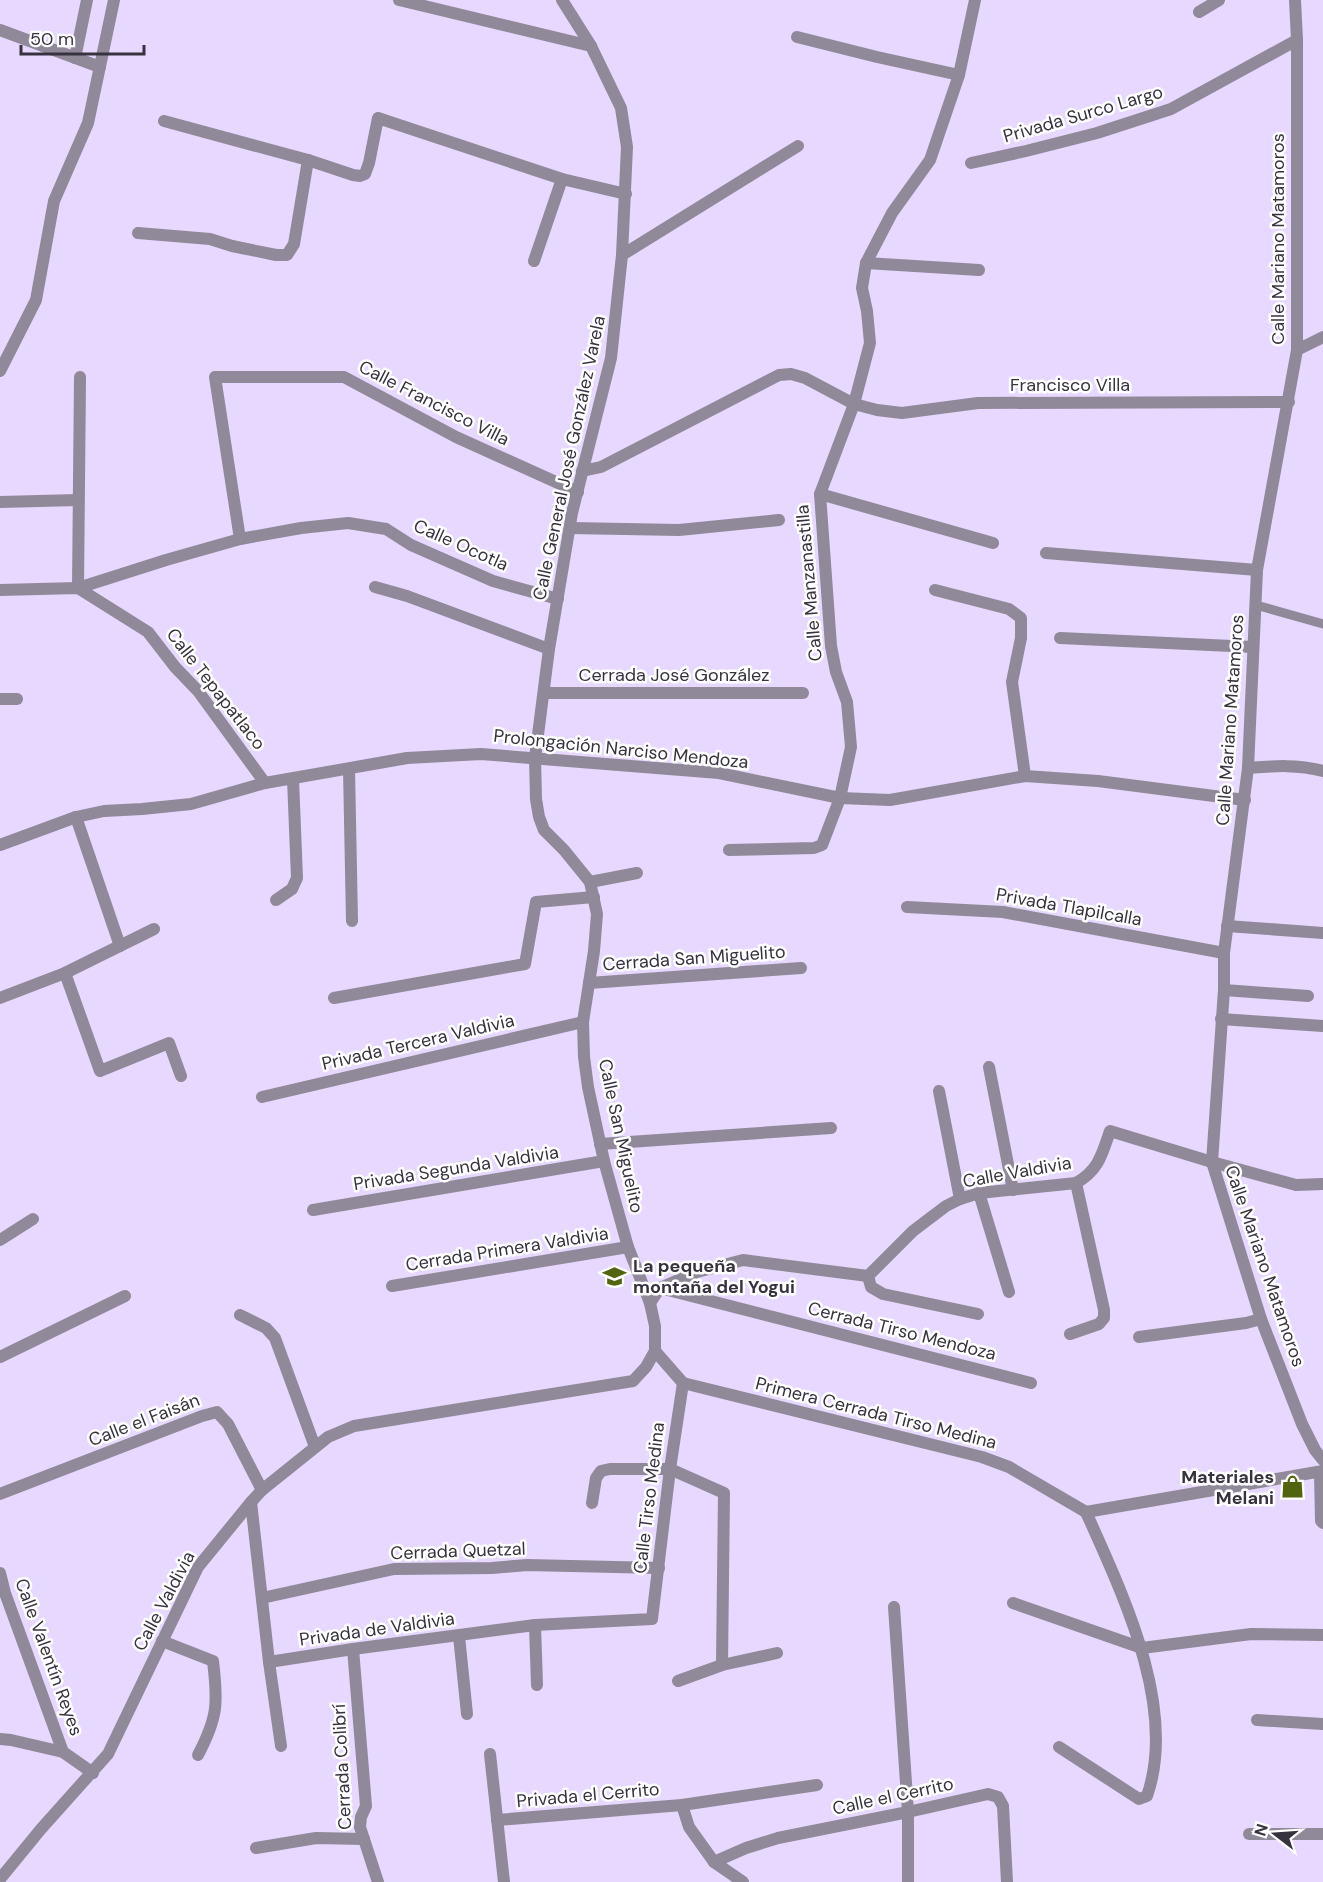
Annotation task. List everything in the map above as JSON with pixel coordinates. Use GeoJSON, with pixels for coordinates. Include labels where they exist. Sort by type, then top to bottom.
{"type":"FeatureCollection","features":[{"type":"Feature","properties":{"kind":"street"},"geometry":{"type":"LineString","coordinates":[[75,58],[87,0]]}},
{"type":"Feature","properties":{"kind":"street"},"geometry":{"type":"LineString","coordinates":[[0,371],[36,300],[54,201],[88,123],[114,0]]}},
{"type":"Feature","properties":{"kind":"street"},"geometry":{"type":"LineString","coordinates":[[399,0],[591,46]]}},
{"type":"Feature","properties":{"kind":"street","name":"Calle General José González Varela"},"geometry":{"type":"LineString","coordinates":[[536,758],[549,648],[570,528],[611,358],[626,194],[627,147],[621,108],[591,46],[562,0]]}},
{"type":"Feature","properties":{"kind":"street"},"geometry":{"type":"LineString","coordinates":[[975,0],[959,75],[930,160],[892,213],[866,262],[979,270]]}},
{"type":"Feature","properties":{"kind":"street"},"geometry":{"type":"LineString","coordinates":[[1199,12],[1219,0]]}},
{"type":"Feature","properties":{"kind":"street","name":"Calle Mariano Matamoros"},"geometry":{"type":"LineString","coordinates":[[1295,0],[1297,350],[1257,570],[1248,768],[1224,953],[1224,990],[1212,1162],[1261,1319],[1302,1424],[1322,1468]]}},
{"type":"Feature","properties":{"kind":"street"},"geometry":{"type":"LineString","coordinates":[[0,30],[100,67]]}},
{"type":"Feature","properties":{"kind":"street"},"geometry":{"type":"LineString","coordinates":[[797,37],[959,75]]}},
{"type":"Feature","properties":{"kind":"street","name":"Privada Surco Largo"},"geometry":{"type":"LineString","coordinates":[[971,163],[1097,133],[1171,109],[1297,40]]}},
{"type":"Feature","properties":{"kind":"street"},"geometry":{"type":"LineString","coordinates":[[164,120],[308,160],[353,176],[360,176],[365,174],[369,163],[378,118],[562,179],[626,194]]}},
{"type":"Feature","properties":{"kind":"street"},"geometry":{"type":"LineString","coordinates":[[622,255],[798,146]]}},
{"type":"Feature","properties":{"kind":"street"},"geometry":{"type":"LineString","coordinates":[[138,233],[210,239],[232,246],[287,255],[294,244],[308,160]]}},
{"type":"Feature","properties":{"kind":"street"},"geometry":{"type":"LineString","coordinates":[[534,261],[562,179]]}},
{"type":"Feature","properties":{"kind":"street","name":"Calle Manzanastilla"},"geometry":{"type":"LineString","coordinates":[[729,850],[814,848],[822,845],[840,798],[851,747],[847,702],[836,672],[831,646],[820,494],[854,404],[870,343],[862,288],[866,262]]}},
{"type":"Feature","properties":{"kind":"street"},"geometry":{"type":"LineString","coordinates":[[1297,350],[1323,337]]}},
{"type":"Feature","properties":{"kind":"street"},"geometry":{"type":"LineString","coordinates":[[582,471],[601,467],[779,375],[791,374],[805,378],[854,404]]}},
{"type":"Feature","properties":{"kind":"street"},"geometry":{"type":"LineString","coordinates":[[78,588],[80,377]]}},
{"type":"Feature","properties":{"kind":"street","name":"Calle Francisco Villa"},"geometry":{"type":"LineString","coordinates":[[240,539],[215,377],[344,377],[456,437],[578,492]]}},
{"type":"Feature","properties":{"kind":"street","name":"Francisco Villa"},"geometry":{"type":"LineString","coordinates":[[854,404],[902,413],[978,403],[1288,402]]}},
{"type":"Feature","properties":{"kind":"street"},"geometry":{"type":"LineString","coordinates":[[820,494],[993,543]]}},
{"type":"Feature","properties":{"kind":"street"},"geometry":{"type":"LineString","coordinates":[[0,502],[78,500]]}},
{"type":"Feature","properties":{"kind":"street"},"geometry":{"type":"LineString","coordinates":[[570,528],[678,530],[779,520]]}},
{"type":"Feature","properties":{"kind":"street","name":"Calle Ocotla"},"geometry":{"type":"LineString","coordinates":[[240,539],[301,528],[348,523],[386,529],[411,545],[493,581],[558,599]]}},
{"type":"Feature","properties":{"kind":"street"},"geometry":{"type":"LineString","coordinates":[[0,590],[78,588],[240,539]]}},
{"type":"Feature","properties":{"kind":"street"},"geometry":{"type":"LineString","coordinates":[[1046,553],[1257,570]]}},
{"type":"Feature","properties":{"kind":"street"},"geometry":{"type":"LineString","coordinates":[[375,587],[549,648]]}},
{"type":"Feature","properties":{"kind":"street","name":"Calle Tepapatlaco"},"geometry":{"type":"LineString","coordinates":[[78,588],[148,632],[175,667],[198,691],[265,783]]}},
{"type":"Feature","properties":{"kind":"street"},"geometry":{"type":"LineString","coordinates":[[935,590],[1009,609],[1021,618],[1021,638],[1012,682],[1025,776]]}},
{"type":"Feature","properties":{"kind":"street"},"geometry":{"type":"LineString","coordinates":[[1060,638],[1253,647]]}},
{"type":"Feature","properties":{"kind":"street","name":"Cerrada José González"},"geometry":{"type":"LineString","coordinates":[[544,693],[804,693]]}},
{"type":"Feature","properties":{"kind":"street"},"geometry":{"type":"LineString","coordinates":[[0,699],[17,699]]}},
{"type":"Feature","properties":{"kind":"street","name":"Prolongación Narciso Mendoza"},"geometry":{"type":"LineString","coordinates":[[0,845],[76,817],[104,811],[191,804],[265,783],[407,758],[449,755],[481,754],[719,773],[840,798],[890,800],[1025,776],[1098,782],[1245,800]]}},
{"type":"Feature","properties":{"kind":"street","name":"Calle San Miguelito"},"geometry":{"type":"LineString","coordinates":[[536,758],[536,799],[544,830],[564,849],[590,882],[594,897],[597,914],[590,983],[583,1022],[584,1057],[604,1161],[628,1247],[650,1302],[655,1326],[655,1351]]}},
{"type":"Feature","properties":{"kind":"street"},"geometry":{"type":"LineString","coordinates":[[1248,768],[1286,765],[1306,766],[1323,771]]}},
{"type":"Feature","properties":{"kind":"street"},"geometry":{"type":"LineString","coordinates":[[349,769],[352,921]]}},
{"type":"Feature","properties":{"kind":"street"},"geometry":{"type":"LineString","coordinates":[[276,900],[292,888],[297,878],[293,779]]}},
{"type":"Feature","properties":{"kind":"street"},"geometry":{"type":"LineString","coordinates":[[76,817],[120,946]]}},
{"type":"Feature","properties":{"kind":"street"},"geometry":{"type":"LineString","coordinates":[[590,882],[637,873]]}},
{"type":"Feature","properties":{"kind":"street"},"geometry":{"type":"LineString","coordinates":[[334,998],[525,964],[536,902],[594,897]]}},
{"type":"Feature","properties":{"kind":"street","name":"Privada Tlapilcalla"},"geometry":{"type":"LineString","coordinates":[[907,907],[1003,912],[1224,953]]}},
{"type":"Feature","properties":{"kind":"street"},"geometry":{"type":"LineString","coordinates":[[1227,926],[1323,933]]}},
{"type":"Feature","properties":{"kind":"street"},"geometry":{"type":"LineString","coordinates":[[0,998],[64,973],[154,929]]}},
{"type":"Feature","properties":{"kind":"street","name":"Cerrada San Miguelito"},"geometry":{"type":"LineString","coordinates":[[590,983],[801,968]]}},
{"type":"Feature","properties":{"kind":"street"},"geometry":{"type":"LineString","coordinates":[[64,973],[100,1071],[169,1042],[181,1076]]}},
{"type":"Feature","properties":{"kind":"street"},"geometry":{"type":"LineString","coordinates":[[1224,990],[1308,996]]}},
{"type":"Feature","properties":{"kind":"street"},"geometry":{"type":"LineString","coordinates":[[1221,1019],[1323,1026]]}},
{"type":"Feature","properties":{"kind":"street","name":"Privada Tercera Valdivia"},"geometry":{"type":"LineString","coordinates":[[262,1097],[583,1022]]}},
{"type":"Feature","properties":{"kind":"street"},"geometry":{"type":"LineString","coordinates":[[989,1067],[1013,1190]]}},
{"type":"Feature","properties":{"kind":"street"},"geometry":{"type":"LineString","coordinates":[[939,1091],[960,1199]]}},
{"type":"Feature","properties":{"kind":"street"},"geometry":{"type":"LineString","coordinates":[[600,1144],[831,1128]]}},
{"type":"Feature","properties":{"kind":"street","name":"Calle Valdivia"},"geometry":{"type":"LineString","coordinates":[[868,1276],[913,1231],[946,1206],[960,1199],[979,1193],[1076,1183],[1097,1166],[1110,1131],[1296,1185],[1323,1184]]}},
{"type":"Feature","properties":{"kind":"street","name":"Privada Segunda Valdivia"},"geometry":{"type":"LineString","coordinates":[[313,1210],[604,1161]]}},
{"type":"Feature","properties":{"kind":"street"},"geometry":{"type":"LineString","coordinates":[[1070,1334],[1099,1324],[1104,1318],[1076,1183]]}},
{"type":"Feature","properties":{"kind":"street"},"geometry":{"type":"LineString","coordinates":[[979,1193],[1009,1292]]}},
{"type":"Feature","properties":{"kind":"street"},"geometry":{"type":"LineString","coordinates":[[0,1240],[33,1219]]}},
{"type":"Feature","properties":{"kind":"street","name":"Cerrada Primera Valdivia"},"geometry":{"type":"LineString","coordinates":[[392,1286],[628,1247]]}},
{"type":"Feature","properties":{"kind":"street"},"geometry":{"type":"LineString","coordinates":[[650,1302],[660,1288],[697,1272],[742,1260],[868,1276],[871,1287],[883,1294],[978,1314]]}},
{"type":"Feature","properties":{"kind":"street","name":"Cerrada Tirso Mendoza"},"geometry":{"type":"LineString","coordinates":[[660,1288],[1031,1383]]}},
{"type":"Feature","properties":{"kind":"street"},"geometry":{"type":"LineString","coordinates":[[0,1356],[125,1296]]}},
{"type":"Feature","properties":{"kind":"street"},"geometry":{"type":"LineString","coordinates":[[240,1315],[266,1328],[275,1338],[315,1447]]}},
{"type":"Feature","properties":{"kind":"street"},"geometry":{"type":"LineString","coordinates":[[1139,1336],[1261,1319]]}},
{"type":"Feature","properties":{"kind":"street"},"geometry":{"type":"LineString","coordinates":[[655,1351],[683,1383]]}},
{"type":"Feature","properties":{"kind":"street","name":"Calle Valdivia"},"geometry":{"type":"LineString","coordinates":[[0,1879],[108,1754],[198,1567],[250,1502],[315,1447],[328,1437],[354,1426],[633,1381],[646,1367],[655,1351]]}},
{"type":"Feature","properties":{"kind":"street","name":"Calle Tirso Medina"},"geometry":{"type":"LineString","coordinates":[[652,1619],[683,1383]]}},
{"type":"Feature","properties":{"kind":"street","name":"Primera Cerrada Tirso Medina"},"geometry":{"type":"LineString","coordinates":[[683,1383],[982,1457],[1009,1467],[1086,1512]]}},
{"type":"Feature","properties":{"kind":"street","name":"Calle el Faisán"},"geometry":{"type":"LineString","coordinates":[[0,1494],[217,1412],[228,1424],[262,1491]]}},
{"type":"Feature","properties":{"kind":"street"},"geometry":{"type":"LineString","coordinates":[[1059,1748],[1139,1799],[1147,1796],[1153,1779],[1156,1752],[1152,1689],[1142,1648],[1086,1512],[1322,1468],[1320,1512],[1323,1523]]}},
{"type":"Feature","properties":{"kind":"street"},"geometry":{"type":"LineString","coordinates":[[592,1503],[596,1478],[601,1471],[610,1469],[670,1469],[724,1493],[722,1665]]}},
{"type":"Feature","properties":{"kind":"street"},"geometry":{"type":"LineString","coordinates":[[250,1502],[280,1746]]}},
{"type":"Feature","properties":{"kind":"street","name":"Cerrada Quetzal"},"geometry":{"type":"LineString","coordinates":[[262,1598],[394,1569],[492,1568],[527,1565],[659,1568]]}},
{"type":"Feature","properties":{"kind":"street","name":"Calle Valentín Reyes"},"geometry":{"type":"LineString","coordinates":[[0,1573],[5,1593],[63,1752],[93,1773]]}},
{"type":"Feature","properties":{"kind":"street"},"geometry":{"type":"LineString","coordinates":[[1013,1603],[1142,1648],[1251,1634],[1323,1635]]}},
{"type":"Feature","properties":{"kind":"street"},"geometry":{"type":"LineString","coordinates":[[894,1607],[908,1812],[908,1882]]}},
{"type":"Feature","properties":{"kind":"street","name":"Privada de Valdivia"},"geometry":{"type":"LineString","coordinates":[[269,1662],[535,1625],[652,1619]]}},
{"type":"Feature","properties":{"kind":"street"},"geometry":{"type":"LineString","coordinates":[[535,1625],[537,1684]]}},
{"type":"Feature","properties":{"kind":"street"},"geometry":{"type":"LineString","coordinates":[[459,1636],[467,1714]]}},
{"type":"Feature","properties":{"kind":"street"},"geometry":{"type":"LineString","coordinates":[[162,1641],[213,1661],[216,1713],[198,1755]]}},
{"type":"Feature","properties":{"kind":"street","name":"Cerrada Colibrí"},"geometry":{"type":"LineString","coordinates":[[354,1649],[366,1806],[360,1827],[378,1882]]}},
{"type":"Feature","properties":{"kind":"street"},"geometry":{"type":"LineString","coordinates":[[678,1681],[722,1665],[777,1653]]}},
{"type":"Feature","properties":{"kind":"street"},"geometry":{"type":"LineString","coordinates":[[1257,1720],[1323,1724]]}},
{"type":"Feature","properties":{"kind":"street"},"geometry":{"type":"LineString","coordinates":[[0,1739],[63,1752]]}},
{"type":"Feature","properties":{"kind":"street"},"geometry":{"type":"LineString","coordinates":[[490,1754],[504,1882]]}},
{"type":"Feature","properties":{"kind":"street","name":"Privada el Cerrito"},"geometry":{"type":"LineString","coordinates":[[496,1820],[682,1805],[817,1785]]}},
{"type":"Feature","properties":{"kind":"street","name":"Calle el Cerrito"},"geometry":{"type":"LineString","coordinates":[[714,1862],[746,1848],[778,1838],[988,1794],[998,1797],[1003,1806],[1006,1882]]}},
{"type":"Feature","properties":{"kind":"street"},"geometry":{"type":"LineString","coordinates":[[682,1805],[689,1827],[714,1862],[743,1882]]}},
{"type":"Feature","properties":{"kind":"street"},"geometry":{"type":"LineString","coordinates":[[1249,1834],[1323,1834]]}},
{"type":"Feature","properties":{"kind":"street"},"geometry":{"type":"LineString","coordinates":[[256,1848],[316,1838],[364,1839]]}},
{"type":"Feature","properties":{"kind":"lane"},"geometry":{"type":"LineString","coordinates":[[1256,605],[1323,624]]}},
{"type":"Feature","properties":{"kind":"place","name":"La pequeña montaña del Yogui"},"geometry":{"type":"Point","coordinates":[615,1276]}},
{"type":"Feature","properties":{"kind":"place","name":"Materiales Melani"},"geometry":{"type":"Point","coordinates":[1292,1487]}}]}
